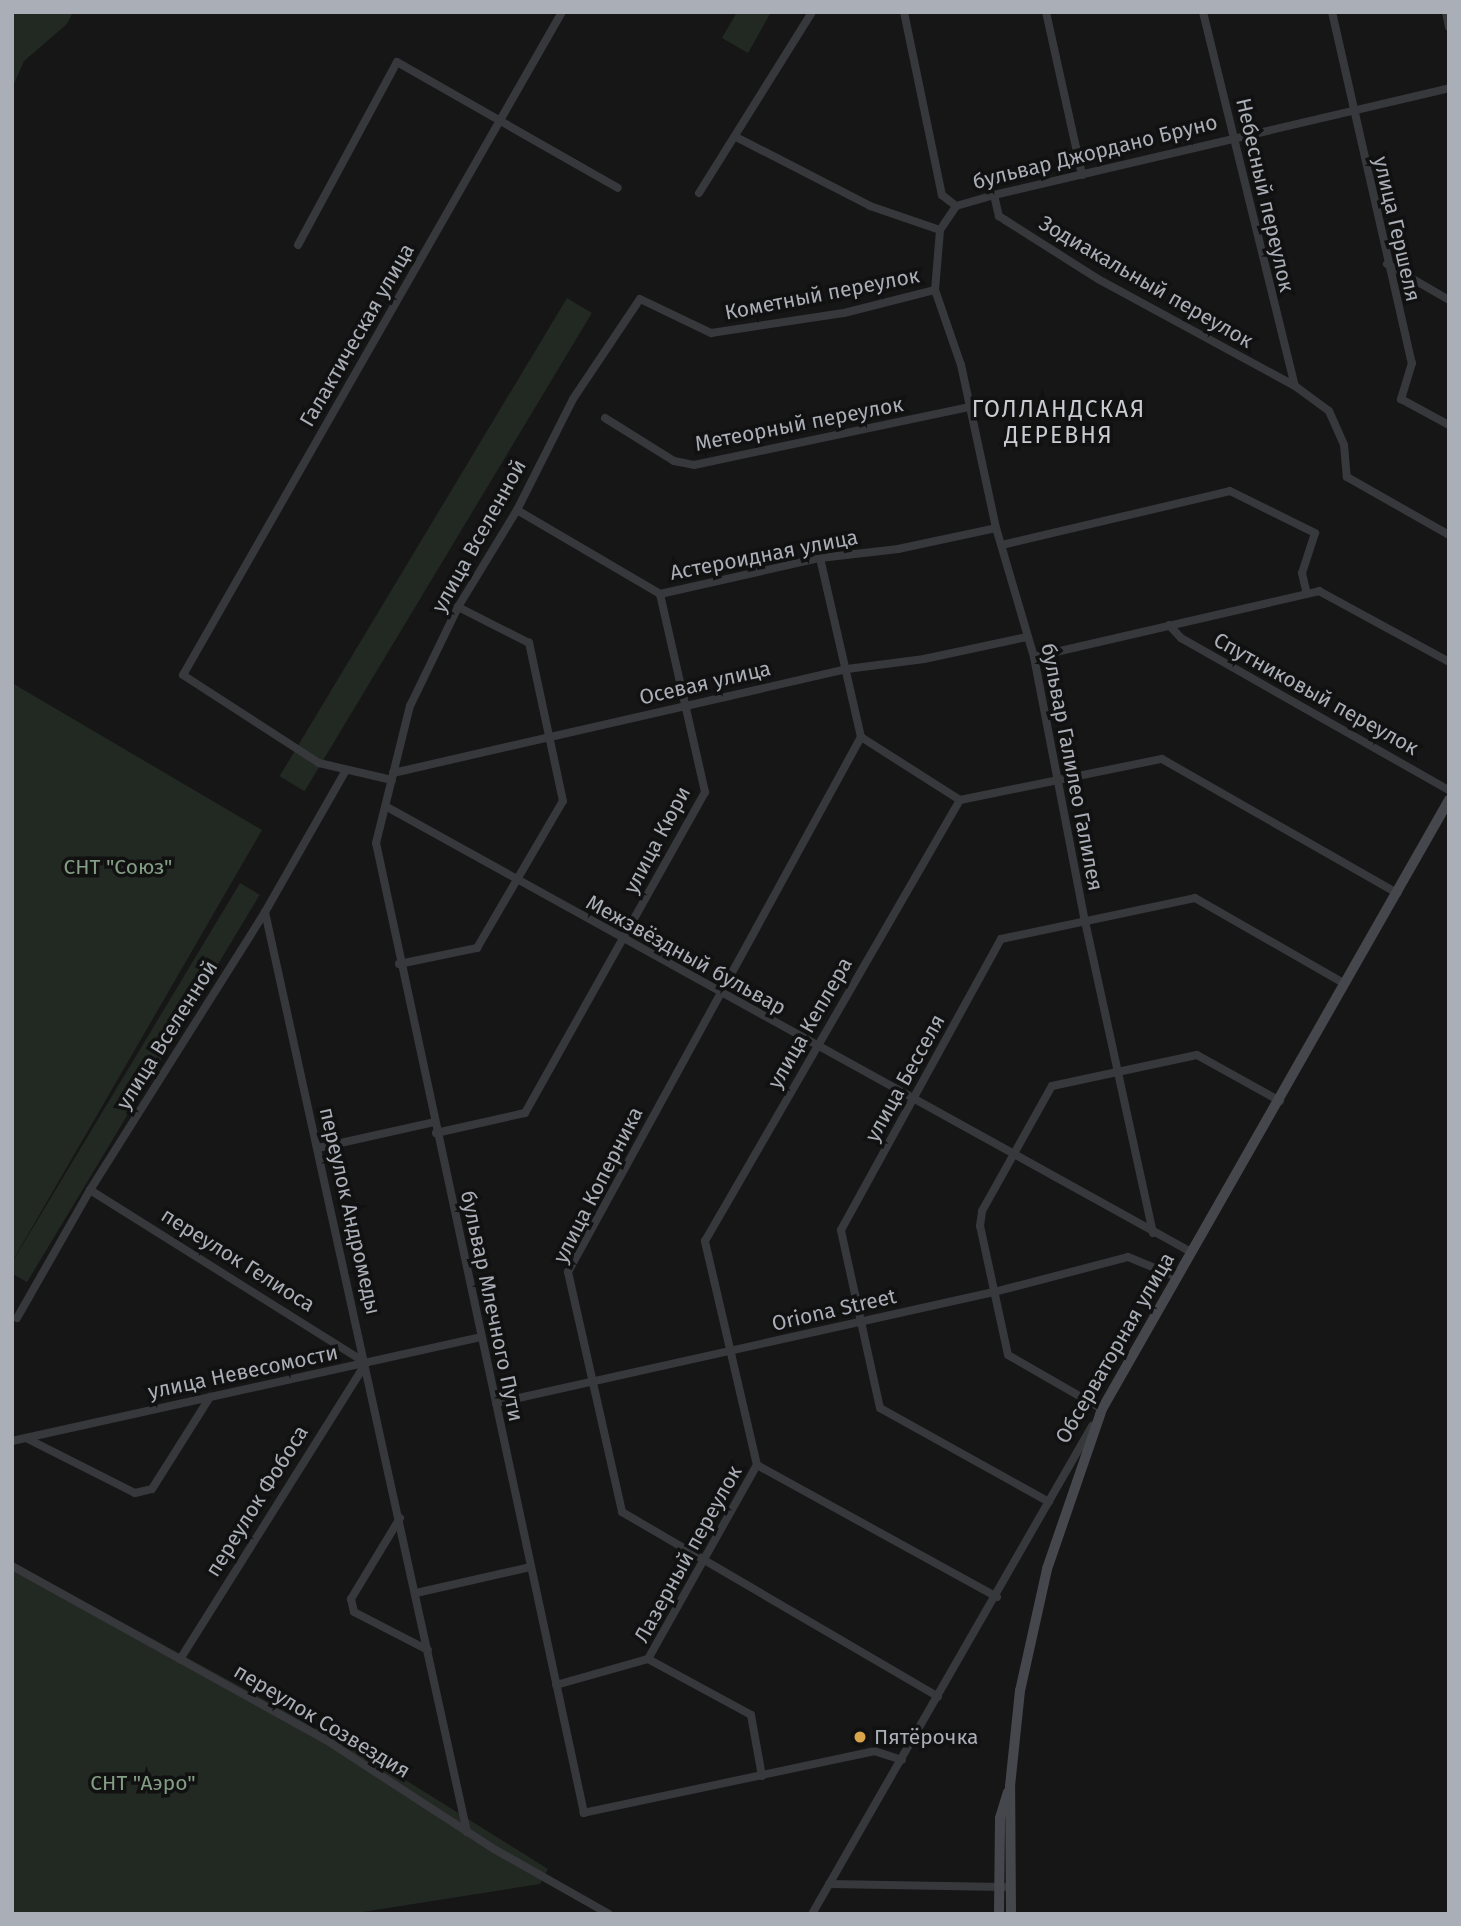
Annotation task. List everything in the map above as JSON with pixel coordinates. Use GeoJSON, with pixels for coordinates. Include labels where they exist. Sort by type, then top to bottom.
{"type":"FeatureCollection","features":[{"type":"Feature","properties":{"kind":"main road","name":"Обсерваторная улица"},"geometry":{"type":"LineString","coordinates":[[1102,1409],[1280,1101],[1449,800]]}},
{"type":"Feature","properties":{"kind":"main road"},"geometry":{"type":"LineString","coordinates":[[1011,1914],[1010,1786],[1020,1691],[1047,1569],[1102,1409]]}},
{"type":"Feature","properties":{"kind":"main road"},"geometry":{"type":"LineString","coordinates":[[999,1914],[1000,1818],[1010,1786]]}},
{"type":"Feature","properties":{"kind":"street","name":"Галактическая улица"},"geometry":{"type":"LineString","coordinates":[[346,769],[319,763],[183,675],[562,12]]}},
{"type":"Feature","properties":{"kind":"street"},"geometry":{"type":"LineString","coordinates":[[699,193],[812,12]]}},
{"type":"Feature","properties":{"kind":"street"},"geometry":{"type":"LineString","coordinates":[[904,12],[942,195],[956,206]]}},
{"type":"Feature","properties":{"kind":"street"},"geometry":{"type":"LineString","coordinates":[[1046,12],[1082,175]]}},
{"type":"Feature","properties":{"kind":"street","name":"Небесный переулок"},"geometry":{"type":"LineString","coordinates":[[1203,12],[1295,386]]}},
{"type":"Feature","properties":{"kind":"street","name":"улица Гершеля"},"geometry":{"type":"LineString","coordinates":[[1332,12],[1351,109],[1412,363],[1401,399],[1449,425]]}},
{"type":"Feature","properties":{"kind":"street"},"geometry":{"type":"LineString","coordinates":[[1446,12],[1449,27]]}},
{"type":"Feature","properties":{"kind":"street"},"geometry":{"type":"LineString","coordinates":[[298,244],[397,62],[618,188]]}},
{"type":"Feature","properties":{"kind":"street","name":"бульвар Джордано Бруно"},"geometry":{"type":"LineString","coordinates":[[940,230],[956,206],[994,195],[1233,135],[1449,88]]}},
{"type":"Feature","properties":{"kind":"street"},"geometry":{"type":"LineString","coordinates":[[736,136],[870,206],[940,230]]}},
{"type":"Feature","properties":{"kind":"street","name":"Зодиакальный переулок"},"geometry":{"type":"LineString","coordinates":[[994,195],[999,216],[1005,220],[1098,279],[1295,386],[1329,411],[1344,444],[1347,477],[1449,534]]}},
{"type":"Feature","properties":{"kind":"street","name":"бульвар Галилео Галилея"},"geometry":{"type":"LineString","coordinates":[[940,230],[935,290],[970,407],[996,528],[1034,657],[1060,777],[1085,922],[1153,1233]]}},
{"type":"Feature","properties":{"kind":"street"},"geometry":{"type":"LineString","coordinates":[[1387,264],[1449,300]]}},
{"type":"Feature","properties":{"kind":"street","name":"Кометный переулок"},"geometry":{"type":"LineString","coordinates":[[640,299],[711,333],[844,313],[935,290]]}},
{"type":"Feature","properties":{"kind":"street","name":"улица Вселенной"},"geometry":{"type":"LineString","coordinates":[[387,807],[410,706],[458,607],[517,510],[573,399],[640,299]]}},
{"type":"Feature","properties":{"kind":"street","name":"Метеорный переулок"},"geometry":{"type":"LineString","coordinates":[[605,418],[674,461],[694,464],[970,407]]}},
{"type":"Feature","properties":{"kind":"street"},"geometry":{"type":"LineString","coordinates":[[1002,545],[1230,491],[1315,533],[1303,573],[1306,591]]}},
{"type":"Feature","properties":{"kind":"street","name":"Астероидная улица"},"geometry":{"type":"LineString","coordinates":[[517,510],[660,594],[820,558],[898,549],[996,528]]}},
{"type":"Feature","properties":{"kind":"street"},"geometry":{"type":"LineString","coordinates":[[820,558],[861,737],[960,800],[1060,777],[1161,759],[1397,893]]}},
{"type":"Feature","properties":{"kind":"street"},"geometry":{"type":"LineString","coordinates":[[1034,657],[1306,591],[1319,591],[1449,662]]}},
{"type":"Feature","properties":{"kind":"street","name":"улица Кюри"},"geometry":{"type":"LineString","coordinates":[[436,1133],[525,1113],[705,792],[660,594]]}},
{"type":"Feature","properties":{"kind":"street"},"geometry":{"type":"LineString","coordinates":[[399,964],[477,947],[563,801],[529,643],[458,607]]}},
{"type":"Feature","properties":{"kind":"street","name":"Спутниковый переулок"},"geometry":{"type":"LineString","coordinates":[[1169,625],[1181,638],[1449,790]]}},
{"type":"Feature","properties":{"kind":"street","name":"Осевая улица"},"geometry":{"type":"LineString","coordinates":[[392,776],[549,736],[846,669],[924,659],[1027,637]]}},
{"type":"Feature","properties":{"kind":"street","name":"улица Коперника"},"geometry":{"type":"LineString","coordinates":[[861,737],[568,1272],[622,1512],[938,1697]]}},
{"type":"Feature","properties":{"kind":"street"},"geometry":{"type":"LineString","coordinates":[[346,769],[392,776]]}},
{"type":"Feature","properties":{"kind":"street","name":"улица Вселенной"},"geometry":{"type":"LineString","coordinates":[[17,1318],[90,1190],[265,912],[346,769]]}},
{"type":"Feature","properties":{"kind":"street","name":"улица Кеплера"},"geometry":{"type":"LineString","coordinates":[[757,1465],[705,1241],[960,800]]}},
{"type":"Feature","properties":{"kind":"street","name":"Межзвёздный бульвар"},"geometry":{"type":"LineString","coordinates":[[387,807],[622,940],[1191,1252]]}},
{"type":"Feature","properties":{"kind":"street","name":"бульвар Млечного Пути"},"geometry":{"type":"LineString","coordinates":[[387,807],[376,844],[399,964],[584,1813],[762,1776]]}},
{"type":"Feature","properties":{"kind":"street","name":"улица Бесселя"},"geometry":{"type":"LineString","coordinates":[[1049,1502],[880,1408],[841,1230],[1001,939],[1195,898],[1345,984]]}},
{"type":"Feature","properties":{"kind":"street","name":"переулок Андромеды"},"geometry":{"type":"LineString","coordinates":[[265,912],[467,1832]]}},
{"type":"Feature","properties":{"kind":"street"},"geometry":{"type":"LineString","coordinates":[[1102,1409],[1014,1361],[1006,1348],[980,1226],[982,1211],[1052,1086],[1197,1055],[1280,1101]]}},
{"type":"Feature","properties":{"kind":"street"},"geometry":{"type":"LineString","coordinates":[[318,1148],[433,1122]]}},
{"type":"Feature","properties":{"kind":"street","name":"переулок Гелиоса"},"geometry":{"type":"LineString","coordinates":[[90,1190],[366,1363]]}},
{"type":"Feature","properties":{"kind":"street","name":"Oriona Street"},"geometry":{"type":"LineString","coordinates":[[496,1403],[994,1292],[1128,1257],[1177,1277]]}},
{"type":"Feature","properties":{"kind":"street","name":"улица Невесомости"},"geometry":{"type":"LineString","coordinates":[[12,1441],[481,1337]]}},
{"type":"Feature","properties":{"kind":"street","name":"переулок Фобоса"},"geometry":{"type":"LineString","coordinates":[[180,1659],[366,1363]]}},
{"type":"Feature","properties":{"kind":"street"},"geometry":{"type":"LineString","coordinates":[[26,1438],[135,1493],[152,1489],[210,1397]]}},
{"type":"Feature","properties":{"kind":"street","name":"Обсерваторная улица"},"geometry":{"type":"LineString","coordinates":[[812,1914],[1102,1409]]}},
{"type":"Feature","properties":{"kind":"street"},"geometry":{"type":"LineString","coordinates":[[757,1465],[996,1597]]}},
{"type":"Feature","properties":{"kind":"street","name":"Лазерный переулок"},"geometry":{"type":"LineString","coordinates":[[649,1659],[757,1465]]}},
{"type":"Feature","properties":{"kind":"street"},"geometry":{"type":"LineString","coordinates":[[400,1518],[351,1599],[354,1612],[428,1650]]}},
{"type":"Feature","properties":{"kind":"street","name":"переулок Созвездия"},"geometry":{"type":"LineString","coordinates":[[12,1566],[326,1740],[467,1832],[609,1914]]}},
{"type":"Feature","properties":{"kind":"street"},"geometry":{"type":"LineString","coordinates":[[416,1593],[530,1567]]}},
{"type":"Feature","properties":{"kind":"street"},"geometry":{"type":"LineString","coordinates":[[556,1685],[649,1659],[751,1715],[762,1776],[875,1751],[902,1760]]}},
{"type":"Feature","properties":{"kind":"street"},"geometry":{"type":"LineString","coordinates":[[829,1884],[1010,1887]]}},
{"type":"Feature","properties":{"kind":"green space"},"geometry":{"type":"Polygon","coordinates":[[[12,12],[73,12],[67,24],[24,61],[13,86],[12,12]]]}},
{"type":"Feature","properties":{"kind":"green space"},"geometry":{"type":"Polygon","coordinates":[[[737,12],[771,12],[748,53],[722,38],[737,12]]]}},
{"type":"Feature","properties":{"kind":"green space"},"geometry":{"type":"Polygon","coordinates":[[[567,298],[592,313],[304,791],[280,776],[567,298]]]}},
{"type":"Feature","properties":{"kind":"green space","name":"СНТ \"Союз\""},"geometry":{"type":"Polygon","coordinates":[[[12,683],[262,830],[12,1262],[12,683]]]}},
{"type":"Feature","properties":{"kind":"green space"},"geometry":{"type":"Polygon","coordinates":[[[240,883],[260,895],[27,1282],[12,1273],[12,1262],[240,883]]]}},
{"type":"Feature","properties":{"kind":"green space","name":"СНТ \"Аэро\""},"geometry":{"type":"Polygon","coordinates":[[[12,1562],[367,1756],[548,1869],[540,1884],[350,1914],[12,1914],[12,1562]]]}},
{"type":"Feature","properties":{"kind":"place","name":"Пятёрочка"},"geometry":{"type":"Point","coordinates":[860,1737]}},
{"type":"Feature","properties":{"kind":"district","name":"ГОЛЛАНДСКАЯ ДЕРЕВНЯ"},"geometry":{"type":"Point","coordinates":[1059,422]}}]}
